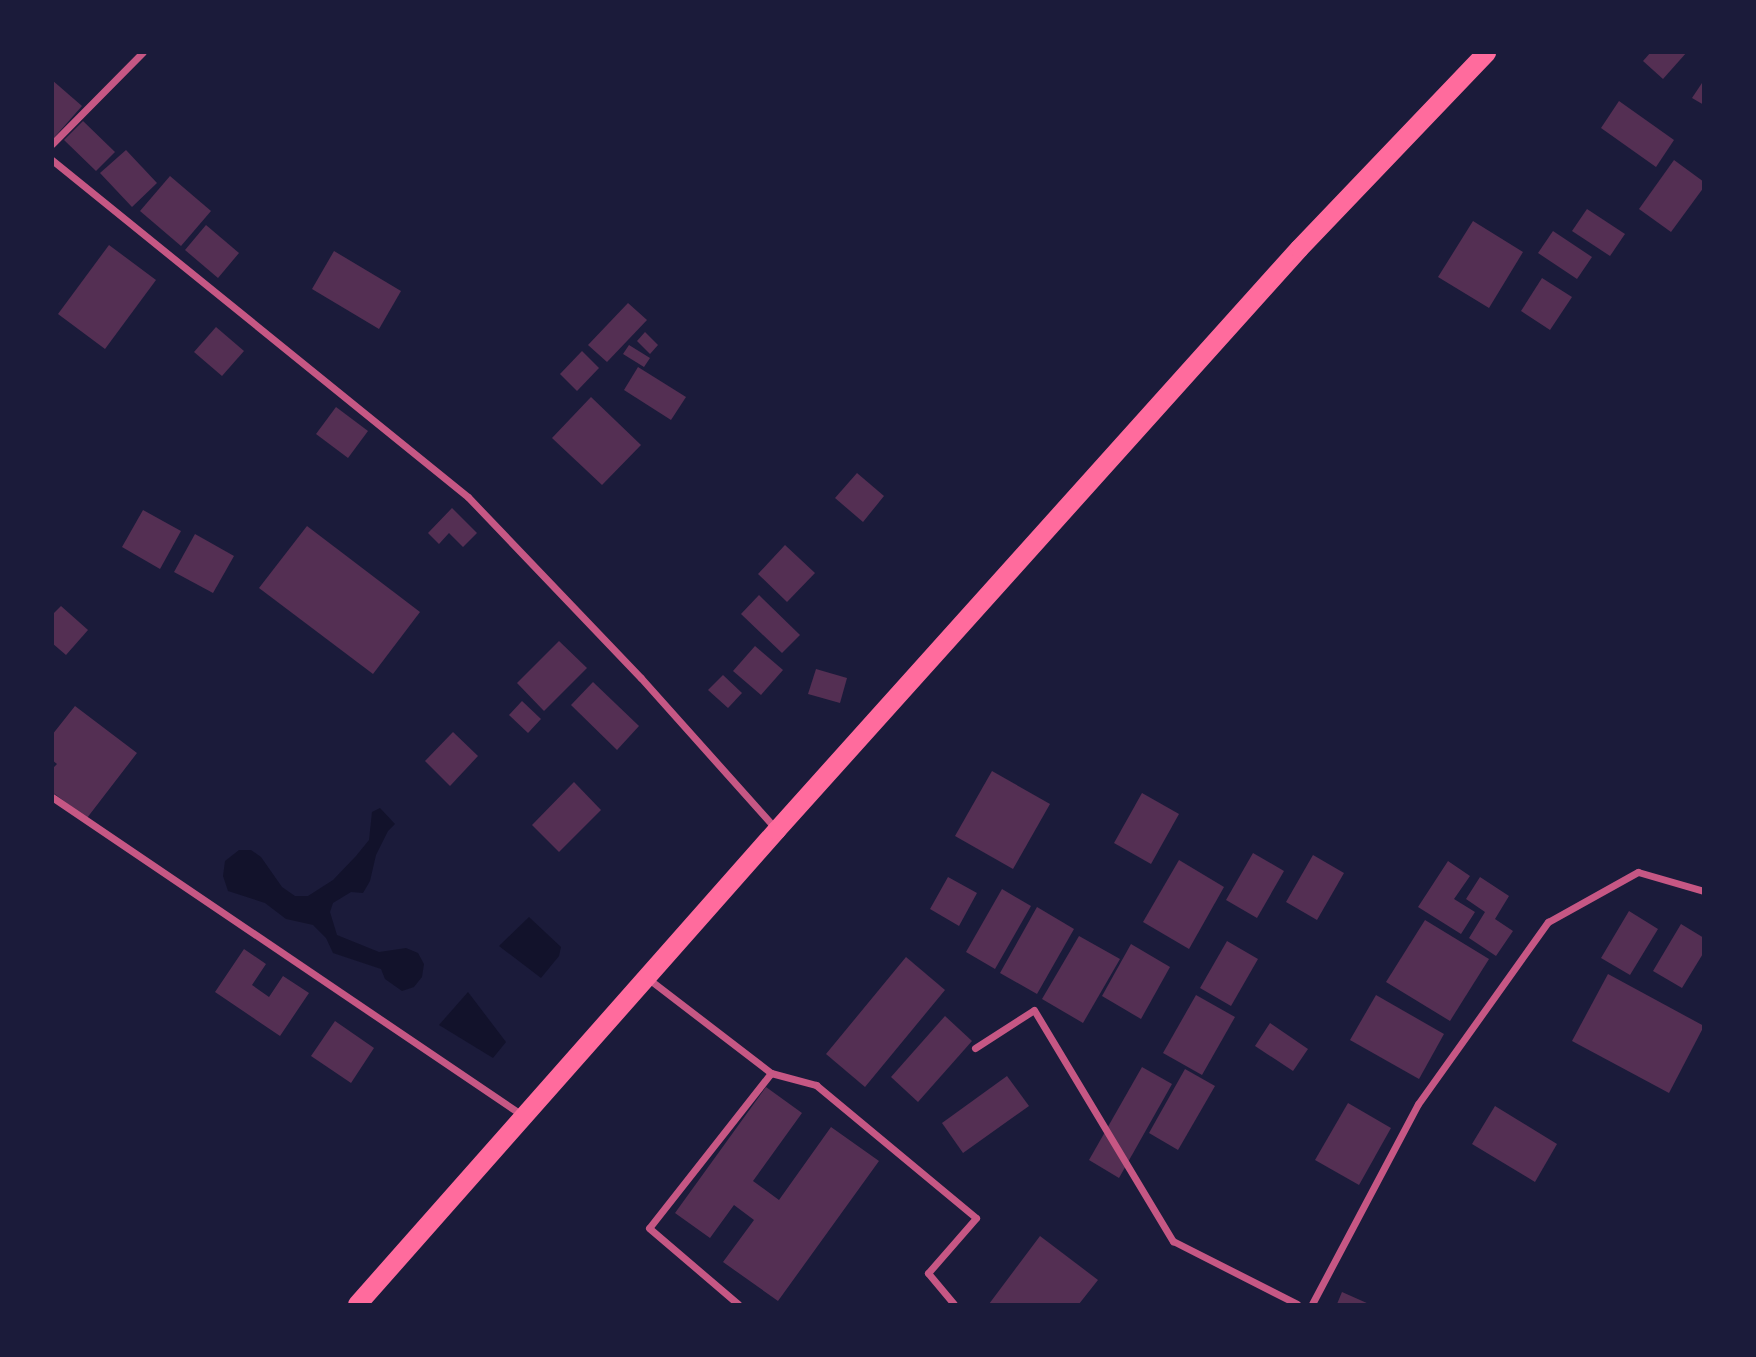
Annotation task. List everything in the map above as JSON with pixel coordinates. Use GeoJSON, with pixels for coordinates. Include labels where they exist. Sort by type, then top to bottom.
{"type":"FeatureCollection","features":[{"type":"Feature","properties":{"kind":"highway"},"geometry":{"type":"LineString","coordinates":[[357,1304],[776,830],[1299,248],[1486,52]]}},
{"type":"Feature","properties":{"kind":"street"},"geometry":{"type":"LineString","coordinates":[[52,144],[143,52]]}},
{"type":"Feature","properties":{"kind":"street"},"geometry":{"type":"LineString","coordinates":[[52,160],[468,497],[641,678],[776,830]]}},
{"type":"Feature","properties":{"kind":"street"},"geometry":{"type":"LineString","coordinates":[[52,797],[523,1115]]}},
{"type":"Feature","properties":{"kind":"street"},"geometry":{"type":"LineString","coordinates":[[1312,1304],[1419,1104],[1549,922],[1638,872],[1703,891]]}},
{"type":"Feature","properties":{"kind":"street"},"geometry":{"type":"LineString","coordinates":[[646,977],[771,1073],[816,1085],[976,1218],[928,1273],[954,1304]]}},
{"type":"Feature","properties":{"kind":"street"},"geometry":{"type":"LineString","coordinates":[[975,1048],[1034,1010],[1173,1241],[1297,1304]]}},
{"type":"Feature","properties":{"kind":"street"},"geometry":{"type":"LineString","coordinates":[[738,1304],[649,1228],[771,1073]]}},
{"type":"Feature","properties":{"kind":"shaded area"},"geometry":{"type":"Polygon","coordinates":[[[380,808],[395,824],[388,831],[376,855],[370,881],[363,893],[351,892],[333,903],[330,912],[337,935],[379,952],[406,948],[418,953],[424,964],[422,977],[414,987],[402,991],[385,979],[381,969],[333,953],[326,938],[313,925],[286,919],[265,903],[228,891],[223,876],[225,861],[239,850],[251,850],[261,857],[282,887],[295,896],[308,896],[333,880],[356,856],[369,840],[372,812],[380,808]]]}},
{"type":"Feature","properties":{"kind":"shaded area"},"geometry":{"type":"Polygon","coordinates":[[[529,917],[561,947],[559,956],[541,978],[499,946],[529,917]]]}},
{"type":"Feature","properties":{"kind":"shaded area"},"geometry":{"type":"Polygon","coordinates":[[[468,992],[506,1042],[493,1058],[439,1025],[468,992]]]}},
{"type":"Feature","properties":{"kind":"building"},"geometry":{"type":"Polygon","coordinates":[[[1651,52],[1687,52],[1663,79],[1643,61],[1651,52]]]}},
{"type":"Feature","properties":{"kind":"building"},"geometry":{"type":"Polygon","coordinates":[[[52,80],[82,106],[52,140],[52,80]]]}},
{"type":"Feature","properties":{"kind":"building"},"geometry":{"type":"Polygon","coordinates":[[[1704,80],[1704,105],[1692,98],[1704,80]]]}},
{"type":"Feature","properties":{"kind":"building"},"geometry":{"type":"Polygon","coordinates":[[[1619,101],[1674,140],[1656,167],[1601,128],[1619,101]]]}},
{"type":"Feature","properties":{"kind":"building"},"geometry":{"type":"Polygon","coordinates":[[[83,121],[115,152],[96,171],[64,140],[83,121]]]}},
{"type":"Feature","properties":{"kind":"building"},"geometry":{"type":"Polygon","coordinates":[[[126,150],[157,183],[132,207],[100,173],[126,150]]]}},
{"type":"Feature","properties":{"kind":"building"},"geometry":{"type":"Polygon","coordinates":[[[1674,160],[1704,182],[1704,187],[1671,232],[1639,209],[1674,160]]]}},
{"type":"Feature","properties":{"kind":"building"},"geometry":{"type":"Polygon","coordinates":[[[170,176],[211,211],[181,246],[140,211],[170,176]]]}},
{"type":"Feature","properties":{"kind":"building"},"geometry":{"type":"Polygon","coordinates":[[[1587,209],[1625,234],[1610,256],[1572,231],[1587,209]]]}},
{"type":"Feature","properties":{"kind":"building"},"geometry":{"type":"Polygon","coordinates":[[[1473,221],[1523,252],[1489,308],[1438,277],[1473,221]]]}},
{"type":"Feature","properties":{"kind":"building"},"geometry":{"type":"Polygon","coordinates":[[[206,225],[239,253],[218,278],[185,250],[206,225]]]}},
{"type":"Feature","properties":{"kind":"building"},"geometry":{"type":"Polygon","coordinates":[[[1553,231],[1592,257],[1577,279],[1538,253],[1553,231]]]}},
{"type":"Feature","properties":{"kind":"building"},"geometry":{"type":"Polygon","coordinates":[[[109,245],[156,280],[105,349],[58,314],[109,245]]]}},
{"type":"Feature","properties":{"kind":"building"},"geometry":{"type":"Polygon","coordinates":[[[334,251],[401,291],[379,329],[312,289],[334,251]]]}},
{"type":"Feature","properties":{"kind":"building"},"geometry":{"type":"Polygon","coordinates":[[[1542,278],[1572,297],[1550,330],[1521,311],[1542,278]]]}},
{"type":"Feature","properties":{"kind":"building"},"geometry":{"type":"Polygon","coordinates":[[[628,303],[647,320],[607,362],[588,345],[628,303]]]}},
{"type":"Feature","properties":{"kind":"building"},"geometry":{"type":"Polygon","coordinates":[[[216,327],[244,351],[222,376],[194,352],[216,327]]]}},
{"type":"Feature","properties":{"kind":"building"},"geometry":{"type":"Polygon","coordinates":[[[645,332],[658,345],[650,354],[637,341],[645,332]]]}},
{"type":"Feature","properties":{"kind":"building"},"geometry":{"type":"Polygon","coordinates":[[[629,345],[650,358],[644,367],[623,354],[629,345]]]}},
{"type":"Feature","properties":{"kind":"building"},"geometry":{"type":"Polygon","coordinates":[[[582,351],[599,368],[577,391],[560,374],[582,351]]]}},
{"type":"Feature","properties":{"kind":"building"},"geometry":{"type":"Polygon","coordinates":[[[638,367],[686,397],[671,420],[624,390],[638,367]]]}},
{"type":"Feature","properties":{"kind":"building"},"geometry":{"type":"Polygon","coordinates":[[[591,397],[641,445],[602,485],[552,438],[591,397]]]}},
{"type":"Feature","properties":{"kind":"building"},"geometry":{"type":"Polygon","coordinates":[[[336,407],[368,431],[348,458],[316,434],[336,407]]]}},
{"type":"Feature","properties":{"kind":"building"},"geometry":{"type":"Polygon","coordinates":[[[857,473],[884,496],[863,522],[835,498],[857,473]]]}},
{"type":"Feature","properties":{"kind":"building"},"geometry":{"type":"Polygon","coordinates":[[[452,508],[477,533],[463,547],[449,533],[439,544],[428,533],[452,508]]]}},
{"type":"Feature","properties":{"kind":"building"},"geometry":{"type":"Polygon","coordinates":[[[143,510],[181,531],[160,569],[122,547],[143,510]]]}},
{"type":"Feature","properties":{"kind":"building"},"geometry":{"type":"Polygon","coordinates":[[[307,526],[420,612],[373,674],[259,588],[307,526]]]}},
{"type":"Feature","properties":{"kind":"building"},"geometry":{"type":"Polygon","coordinates":[[[195,534],[234,556],[213,593],[174,572],[195,534]]]}},
{"type":"Feature","properties":{"kind":"building"},"geometry":{"type":"Polygon","coordinates":[[[785,545],[815,573],[787,602],[758,574],[785,545]]]}},
{"type":"Feature","properties":{"kind":"building"},"geometry":{"type":"Polygon","coordinates":[[[759,595],[800,635],[782,653],[741,614],[759,595]]]}},
{"type":"Feature","properties":{"kind":"building"},"geometry":{"type":"Polygon","coordinates":[[[61,606],[88,630],[66,655],[52,643],[52,615],[61,606]]]}},
{"type":"Feature","properties":{"kind":"building"},"geometry":{"type":"Polygon","coordinates":[[[559,641],[587,668],[544,711],[517,683],[559,641]]]}},
{"type":"Feature","properties":{"kind":"building"},"geometry":{"type":"Polygon","coordinates":[[[755,646],[783,670],[761,695],[733,671],[755,646]]]}},
{"type":"Feature","properties":{"kind":"building"},"geometry":{"type":"Polygon","coordinates":[[[816,669],[847,678],[840,703],[808,694],[816,669]]]}},
{"type":"Feature","properties":{"kind":"building"},"geometry":{"type":"Polygon","coordinates":[[[723,675],[742,693],[728,708],[708,690],[723,675]]]}},
{"type":"Feature","properties":{"kind":"building"},"geometry":{"type":"Polygon","coordinates":[[[593,682],[639,726],[617,750],[571,705],[593,682]]]}},
{"type":"Feature","properties":{"kind":"building"},"geometry":{"type":"Polygon","coordinates":[[[522,701],[541,719],[528,733],[509,715],[522,701]]]}},
{"type":"Feature","properties":{"kind":"building"},"geometry":{"type":"Polygon","coordinates":[[[75,706],[137,753],[87,818],[52,792],[52,769],[57,764],[52,760],[52,735],[75,706]]]}},
{"type":"Feature","properties":{"kind":"building"},"geometry":{"type":"Polygon","coordinates":[[[453,732],[478,756],[450,786],[425,761],[453,732]]]}},
{"type":"Feature","properties":{"kind":"building"},"geometry":{"type":"Polygon","coordinates":[[[992,771],[1050,804],[1013,869],[955,836],[992,771]]]}},
{"type":"Feature","properties":{"kind":"building"},"geometry":{"type":"Polygon","coordinates":[[[574,782],[601,810],[559,852],[532,825],[574,782]]]}},
{"type":"Feature","properties":{"kind":"building"},"geometry":{"type":"Polygon","coordinates":[[[1142,793],[1179,814],[1151,864],[1114,843],[1142,793]]]}},
{"type":"Feature","properties":{"kind":"building"},"geometry":{"type":"Polygon","coordinates":[[[1253,853],[1284,871],[1257,918],[1226,900],[1253,853]]]}},
{"type":"Feature","properties":{"kind":"building"},"geometry":{"type":"Polygon","coordinates":[[[1313,855],[1344,873],[1317,920],[1286,902],[1313,855]]]}},
{"type":"Feature","properties":{"kind":"building"},"geometry":{"type":"Polygon","coordinates":[[[1179,860],[1224,887],[1189,949],[1143,922],[1179,860]]]}},
{"type":"Feature","properties":{"kind":"building"},"geometry":{"type":"Polygon","coordinates":[[[1448,861],[1470,876],[1454,899],[1475,912],[1461,934],[1418,907],[1448,861]]]}},
{"type":"Feature","properties":{"kind":"building"},"geometry":{"type":"Polygon","coordinates":[[[948,877],[977,893],[959,926],[930,909],[948,877]]]}},
{"type":"Feature","properties":{"kind":"building"},"geometry":{"type":"Polygon","coordinates":[[[1480,877],[1509,896],[1495,919],[1513,931],[1496,956],[1469,938],[1485,912],[1466,899],[1480,877]]]}},
{"type":"Feature","properties":{"kind":"building"},"geometry":{"type":"Polygon","coordinates":[[[1002,889],[1031,906],[995,969],[966,952],[1002,889]]]}},
{"type":"Feature","properties":{"kind":"building"},"geometry":{"type":"Polygon","coordinates":[[[1037,907],[1074,929],[1037,994],[1000,973],[1037,907]]]}},
{"type":"Feature","properties":{"kind":"building"},"geometry":{"type":"Polygon","coordinates":[[[1629,911],[1658,929],[1630,975],[1601,958],[1629,911]]]}},
{"type":"Feature","properties":{"kind":"building"},"geometry":{"type":"Polygon","coordinates":[[[1425,920],[1489,959],[1450,1021],[1386,982],[1425,920]]]}},
{"type":"Feature","properties":{"kind":"building"},"geometry":{"type":"Polygon","coordinates":[[[1681,924],[1704,938],[1704,952],[1682,988],[1653,971],[1681,924]]]}},
{"type":"Feature","properties":{"kind":"building"},"geometry":{"type":"Polygon","coordinates":[[[1079,936],[1120,959],[1083,1023],[1042,999],[1079,936]]]}},
{"type":"Feature","properties":{"kind":"building"},"geometry":{"type":"Polygon","coordinates":[[[1227,941],[1258,959],[1231,1006],[1200,988],[1227,941]]]}},
{"type":"Feature","properties":{"kind":"building"},"geometry":{"type":"Polygon","coordinates":[[[1131,944],[1170,967],[1141,1019],[1102,996],[1131,944]]]}},
{"type":"Feature","properties":{"kind":"building"},"geometry":{"type":"Polygon","coordinates":[[[244,949],[266,964],[252,985],[269,997],[283,976],[309,993],[280,1036],[215,992],[244,949]]]}},
{"type":"Feature","properties":{"kind":"building"},"geometry":{"type":"Polygon","coordinates":[[[906,957],[945,990],[865,1087],[826,1054],[906,957]]]}},
{"type":"Feature","properties":{"kind":"building"},"geometry":{"type":"Polygon","coordinates":[[[1608,974],[1704,1026],[1669,1093],[1572,1041],[1608,974]]]}},
{"type":"Feature","properties":{"kind":"building"},"geometry":{"type":"Polygon","coordinates":[[[1196,995],[1235,1017],[1202,1075],[1163,1053],[1196,995]]]}},
{"type":"Feature","properties":{"kind":"building"},"geometry":{"type":"Polygon","coordinates":[[[1376,995],[1444,1034],[1419,1079],[1350,1040],[1376,995]]]}},
{"type":"Feature","properties":{"kind":"building"},"geometry":{"type":"Polygon","coordinates":[[[945,1016],[972,1041],[918,1102],[891,1077],[945,1016]]]}},
{"type":"Feature","properties":{"kind":"building"},"geometry":{"type":"Polygon","coordinates":[[[335,1021],[374,1048],[351,1083],[311,1056],[335,1021]]]}},
{"type":"Feature","properties":{"kind":"building"},"geometry":{"type":"Polygon","coordinates":[[[1270,1023],[1308,1049],[1293,1071],[1255,1046],[1270,1023]]]}},
{"type":"Feature","properties":{"kind":"building"},"geometry":{"type":"Polygon","coordinates":[[[1142,1067],[1172,1084],[1119,1178],[1089,1160],[1142,1067]]]}},
{"type":"Feature","properties":{"kind":"building"},"geometry":{"type":"Polygon","coordinates":[[[1185,1069],[1215,1086],[1178,1150],[1149,1133],[1185,1069]]]}},
{"type":"Feature","properties":{"kind":"building"},"geometry":{"type":"Polygon","coordinates":[[[1007,1076],[1029,1106],[963,1153],[942,1123],[1007,1076]]]}},
{"type":"Feature","properties":{"kind":"building"},"geometry":{"type":"Polygon","coordinates":[[[766,1087],[802,1113],[753,1181],[779,1200],[831,1127],[879,1161],[778,1301],[723,1262],[754,1220],[734,1205],[710,1238],[675,1213],[766,1087]]]}},
{"type":"Feature","properties":{"kind":"building"},"geometry":{"type":"Polygon","coordinates":[[[1348,1103],[1391,1128],[1359,1185],[1315,1160],[1348,1103]]]}},
{"type":"Feature","properties":{"kind":"building"},"geometry":{"type":"Polygon","coordinates":[[[1495,1106],[1557,1144],[1535,1182],[1472,1144],[1495,1106]]]}},
{"type":"Feature","properties":{"kind":"building"},"geometry":{"type":"Polygon","coordinates":[[[1040,1236],[1098,1280],[1079,1304],[989,1304],[1040,1236]]]}},
{"type":"Feature","properties":{"kind":"building"},"geometry":{"type":"Polygon","coordinates":[[[1342,1292],[1369,1304],[1337,1304],[1342,1292]]]}}]}
